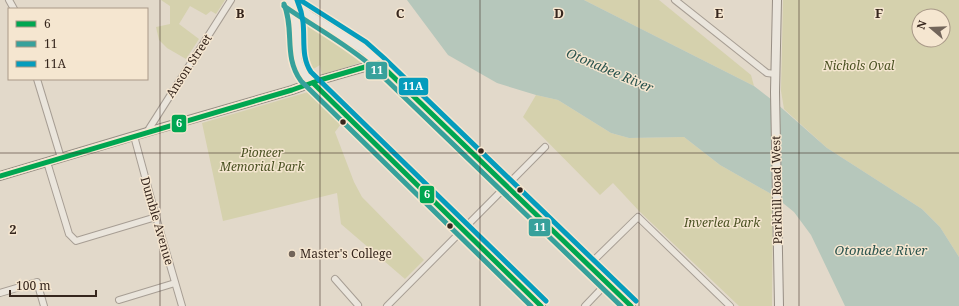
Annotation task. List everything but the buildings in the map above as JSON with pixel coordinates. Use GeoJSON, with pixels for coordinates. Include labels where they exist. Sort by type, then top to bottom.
{"type":"FeatureCollection","features":[{"type":"Feature","properties":{"kind":"main road","name":"Parkhill Road West"},"geometry":{"type":"LineString","coordinates":[[776,0],[775,74],[779,306]]}},
{"type":"Feature","properties":{"kind":"main road"},"geometry":{"type":"LineString","coordinates":[[289,1],[362,48],[379,63],[631,306]]}},
{"type":"Feature","properties":{"kind":"main road"},"geometry":{"type":"LineString","coordinates":[[289,1],[296,21],[299,66],[304,76],[313,83],[541,306]]}},
{"type":"Feature","properties":{"kind":"main road"},"geometry":{"type":"LineString","coordinates":[[296,21],[312,17]]}},
{"type":"Feature","properties":{"kind":"main road"},"geometry":{"type":"LineString","coordinates":[[0,176],[296,89],[379,63]]}},
{"type":"Feature","properties":{"kind":"street","name":"Anson Street"},"geometry":{"type":"LineString","coordinates":[[147,132],[231,0]]}},
{"type":"Feature","properties":{"kind":"street"},"geometry":{"type":"LineString","coordinates":[[675,0],[767,73],[775,74]]}},
{"type":"Feature","properties":{"kind":"street"},"geometry":{"type":"LineString","coordinates":[[37,80],[61,158]]}},
{"type":"Feature","properties":{"kind":"street","name":"Dumble Avenue"},"geometry":{"type":"LineString","coordinates":[[134,136],[182,306]]}},
{"type":"Feature","properties":{"kind":"street"},"geometry":{"type":"LineString","coordinates":[[387,306],[545,148]]}},
{"type":"Feature","properties":{"kind":"street"},"geometry":{"type":"LineString","coordinates":[[47,162],[69,234],[76,241],[156,217]]}},
{"type":"Feature","properties":{"kind":"street"},"geometry":{"type":"LineString","coordinates":[[589,266],[638,217],[730,306]]}},
{"type":"Feature","properties":{"kind":"street"},"geometry":{"type":"LineString","coordinates":[[335,279],[357,306]]}},
{"type":"Feature","properties":{"kind":"street"},"geometry":{"type":"LineString","coordinates":[[0,293],[37,282],[44,306]]}},
{"type":"Feature","properties":{"kind":"street"},"geometry":{"type":"LineString","coordinates":[[119,300],[175,283]]}},
{"type":"Feature","properties":{"kind":"street"},"geometry":{"type":"LineString","coordinates":[[585,306],[608,283]]}},
{"type":"Feature","properties":{"kind":"green space"},"geometry":{"type":"Polygon","coordinates":[[[161,0],[225,0],[216,14],[211,11],[206,15],[190,6],[179,24],[199,39],[186,59],[167,48],[159,40],[156,27],[170,24],[170,6],[161,0]]]}},
{"type":"Feature","properties":{"kind":"green space"},"geometry":{"type":"Polygon","coordinates":[[[584,0],[659,0],[751,75],[754,86],[584,0]]]}},
{"type":"Feature","properties":{"kind":"green space","name":"Nichols Oval"},"geometry":{"type":"Polygon","coordinates":[[[783,0],[959,0],[959,257],[940,227],[922,209],[827,148],[784,109],[781,91],[783,0]]]}},
{"type":"Feature","properties":{"kind":"green space"},"geometry":{"type":"Polygon","coordinates":[[[304,20],[365,61],[322,75],[320,65],[310,71],[304,53],[304,20]]]}},
{"type":"Feature","properties":{"kind":"green space","name":"Pioneer Memorial Park"},"geometry":{"type":"Polygon","coordinates":[[[308,92],[341,124],[335,132],[354,182],[362,197],[424,260],[405,279],[341,224],[337,193],[223,221],[202,123],[308,92]]]}},
{"type":"Feature","properties":{"kind":"green space","name":"Inverlea Park"},"geometry":{"type":"Polygon","coordinates":[[[536,95],[558,100],[611,133],[629,138],[684,137],[720,165],[773,195],[772,306],[739,306],[639,211],[613,183],[600,195],[523,117],[536,95]]]}},
{"type":"Feature","properties":{"kind":"water","name":"Otonabee River"},"geometry":{"type":"Polygon","coordinates":[[[407,0],[584,0],[754,86],[776,103],[827,148],[922,209],[940,227],[959,257],[959,306],[845,306],[811,235],[794,212],[773,195],[720,165],[684,137],[629,138],[611,133],[558,100],[497,83],[448,55],[407,0]]]}},
{"type":"Feature","properties":{"kind":"transit line","name":"11A"},"geometry":{"type":"LineString","coordinates":[[297,0],[303,22],[306,60],[311,72],[546,301]]}},
{"type":"Feature","properties":{"kind":"transit line","name":"11A"},"geometry":{"type":"LineString","coordinates":[[300,0],[366,42],[384,58],[636,301]]}},
{"type":"Feature","properties":{"kind":"transit line","name":"11"},"geometry":{"type":"LineString","coordinates":[[284,4],[289,24],[292,62],[301,81],[531,306]]}},
{"type":"Feature","properties":{"kind":"transit line","name":"11"},"geometry":{"type":"LineString","coordinates":[[284,6],[364,59],[621,306]]}},
{"type":"Feature","properties":{"kind":"transit line","name":"6"},"geometry":{"type":"LineString","coordinates":[[0,176],[379,63],[631,306]]}},
{"type":"Feature","properties":{"kind":"transit line","name":"6"},"geometry":{"type":"LineString","coordinates":[[313,83],[541,306]]}},
{"type":"Feature","properties":{"kind":"place","name":"Master's College"},"geometry":{"type":"Point","coordinates":[292,254]}}]}
